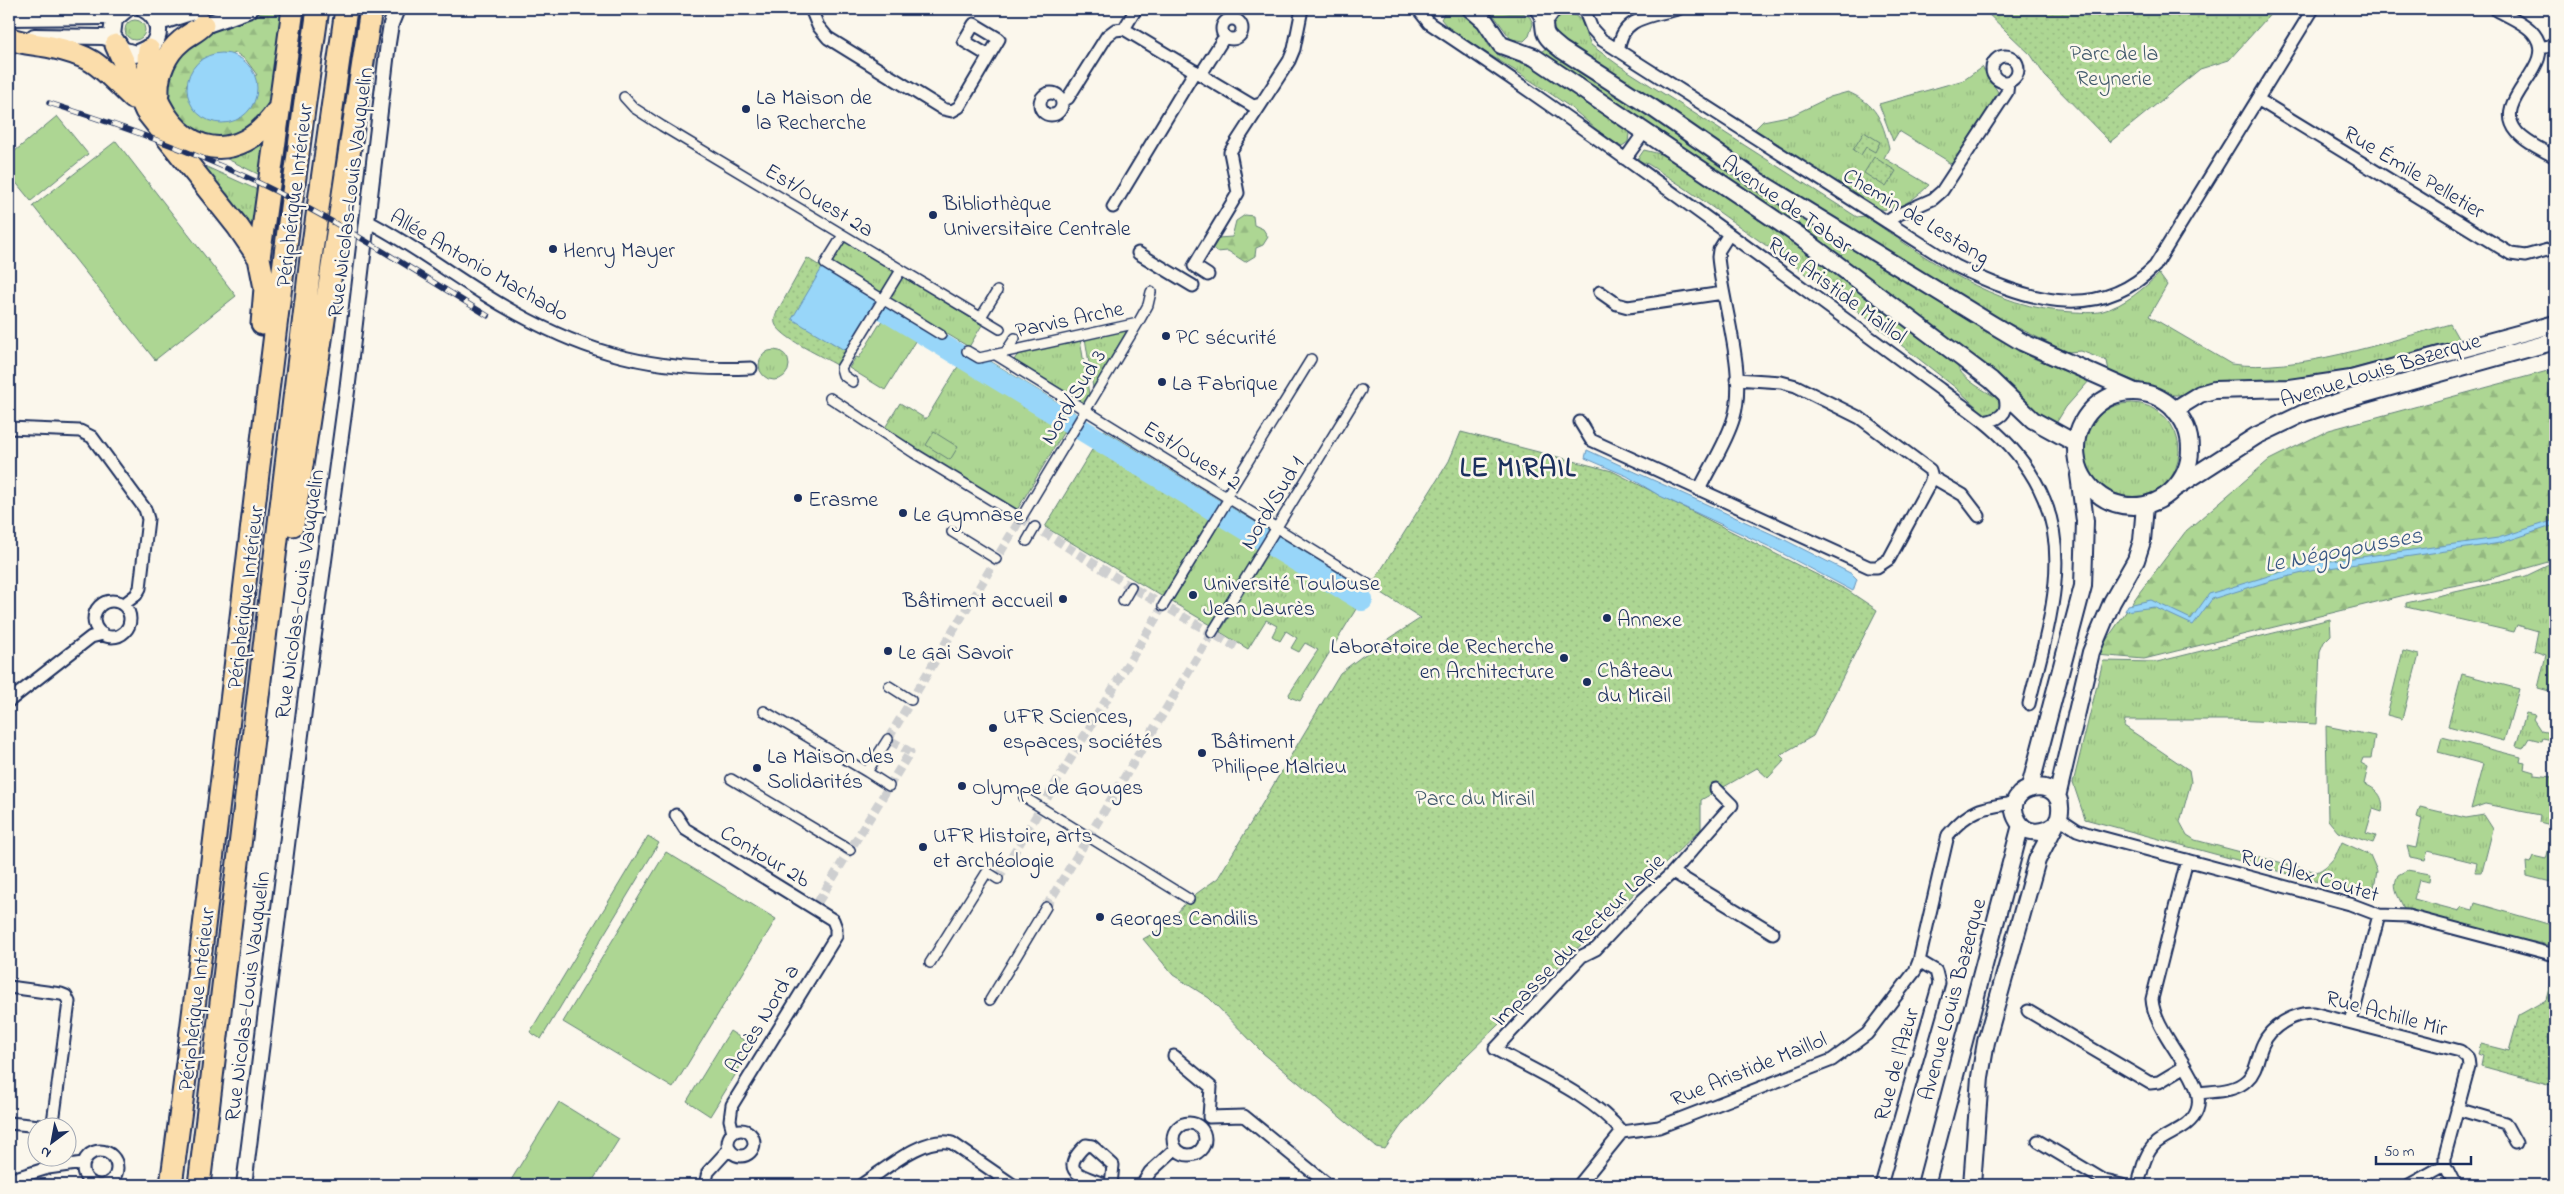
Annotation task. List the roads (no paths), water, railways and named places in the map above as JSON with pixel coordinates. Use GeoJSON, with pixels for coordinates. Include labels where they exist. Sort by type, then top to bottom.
{"type":"FeatureCollection","features":[{"type":"Feature","properties":{"kind":"highway"},"geometry":{"type":"LineString","coordinates":[[268,390],[256,371],[265,300],[263,275],[259,258],[277,110],[293,9]]}},
{"type":"Feature","properties":{"kind":"highway","name":"Périphérique Intérieur"},"geometry":{"type":"LineString","coordinates":[[171,1185],[268,390],[318,9]]}},
{"type":"Feature","properties":{"kind":"highway"},"geometry":{"type":"LineString","coordinates":[[199,1185],[311,258],[346,9]]}},
{"type":"Feature","properties":{"kind":"highway"},"geometry":{"type":"LineString","coordinates":[[256,717],[283,598],[371,9]]}},
{"type":"Feature","properties":{"kind":"highway"},"geometry":{"type":"LineString","coordinates":[[153,107],[162,68],[169,54],[182,40],[195,33],[201,17]]}},
{"type":"Feature","properties":{"kind":"highway"},"geometry":{"type":"LineString","coordinates":[[9,36],[70,51],[90,58],[153,107],[188,139],[218,148],[235,145],[253,138],[267,126],[277,110]]}},
{"type":"Feature","properties":{"kind":"highway"},"geometry":{"type":"LineString","coordinates":[[115,43],[153,107],[259,258]]}},
{"type":"Feature","properties":{"kind":"highway"},"geometry":{"type":"LineString","coordinates":[[151,47],[148,71],[153,107]]}},
{"type":"Feature","properties":{"kind":"main road"},"geometry":{"type":"LineString","coordinates":[[150,12],[166,20],[201,17],[250,9]]}},
{"type":"Feature","properties":{"kind":"main road","name":"Avenue de Tabar"},"geometry":{"type":"LineString","coordinates":[[1471,9],[1485,21],[1501,46],[1534,57],[1798,235],[2002,389],[2033,420],[2075,443]]}},
{"type":"Feature","properties":{"kind":"main road","name":"Avenue de Tabar"},"geometry":{"type":"LineString","coordinates":[[1538,9],[1544,18],[1545,28],[1550,40],[1562,50],[1654,109],[1821,222],[2022,342],[2135,392]]}},
{"type":"Feature","properties":{"kind":"main road"},"geometry":{"type":"LineString","coordinates":[[123,10],[111,30],[115,43],[128,53],[142,53],[201,17]]}},
{"type":"Feature","properties":{"kind":"main road"},"geometry":{"type":"LineString","coordinates":[[150,12],[158,32],[151,47]]}},
{"type":"Feature","properties":{"kind":"main road"},"geometry":{"type":"LineString","coordinates":[[1518,52],[1534,48],[1541,41],[1545,28]]}},
{"type":"Feature","properties":{"kind":"main road","name":"Avenue Louis Bazerque"},"geometry":{"type":"LineString","coordinates":[[2174,410],[2200,394],[2214,390],[2290,388],[2351,380],[2555,324]]}},
{"type":"Feature","properties":{"kind":"main road","name":"Avenue Louis Bazerque"},"geometry":{"type":"LineString","coordinates":[[2174,488],[2256,436],[2304,413],[2347,399],[2555,341]]}},
{"type":"Feature","properties":{"kind":"main road"},"geometry":{"type":"LineString","coordinates":[[2015,804],[2018,796],[2030,787],[2084,586],[2085,521],[2077,463],[2075,443],[2080,427],[2096,405],[2114,395],[2135,392],[2156,397],[2174,410],[2187,431],[2190,449],[2187,467],[2174,488],[2166,496],[2145,505],[2120,505],[2108,501],[2088,485],[2077,463]]}},
{"type":"Feature","properties":{"kind":"main road"},"geometry":{"type":"LineString","coordinates":[[2020,825],[2034,832],[2041,832],[2057,822],[2061,811],[2057,797],[2091,652],[2112,602],[2136,560],[2142,539],[2145,505]]}},
{"type":"Feature","properties":{"kind":"main road"},"geometry":{"type":"LineString","coordinates":[[2030,787],[2046,788],[2057,797]]}},
{"type":"Feature","properties":{"kind":"main road","name":"Avenue Louis Bazerque"},"geometry":{"type":"LineString","coordinates":[[1926,1185],[2020,825],[2014,811],[2015,804]]}},
{"type":"Feature","properties":{"kind":"main road","name":"Avenue Louis Bazerque"},"geometry":{"type":"LineString","coordinates":[[1972,1185],[1980,1077],[1986,1042],[2024,902],[2038,860],[2057,822]]}},
{"type":"Feature","properties":{"kind":"street","name":"Rue Nicolas-Louis Vauquelin"},"geometry":{"type":"LineString","coordinates":[[244,1185],[347,391],[388,43],[391,24],[397,9]]}},
{"type":"Feature","properties":{"kind":"street"},"geometry":{"type":"LineString","coordinates":[[811,9],[818,26],[828,38],[943,109],[952,111],[959,107],[989,56]]}},
{"type":"Feature","properties":{"kind":"street"},"geometry":{"type":"LineString","coordinates":[[1124,29],[1136,9]]}},
{"type":"Feature","properties":{"kind":"street"},"geometry":{"type":"LineString","coordinates":[[1294,9],[1298,25]]}},
{"type":"Feature","properties":{"kind":"street"},"geometry":{"type":"LineString","coordinates":[[1208,275],[1194,266],[1238,193],[1230,152],[1261,104],[1267,99],[1288,61],[1294,49],[1302,9]]}},
{"type":"Feature","properties":{"kind":"street","name":"Rue Aristide Maillol"},"geometry":{"type":"LineString","coordinates":[[1418,9],[1429,22],[1625,159],[1985,422],[2009,445],[2033,477],[2046,505],[2055,543],[2056,567],[2050,611],[2029,704]]}},
{"type":"Feature","properties":{"kind":"street"},"geometry":{"type":"LineString","coordinates":[[1545,28],[1556,9]]}},
{"type":"Feature","properties":{"kind":"street","name":"Chemin de Lestang"},"geometry":{"type":"LineString","coordinates":[[1584,9],[1597,36],[1956,266],[2012,290],[2067,302],[2088,301],[2109,296],[2137,282],[2155,266],[2313,9]]}},
{"type":"Feature","properties":{"kind":"street"},"geometry":{"type":"LineString","coordinates":[[1619,51],[1619,40],[1628,26],[1636,21],[1678,9]]}},
{"type":"Feature","properties":{"kind":"street"},"geometry":{"type":"LineString","coordinates":[[2495,9],[2531,31],[2540,48],[2538,61],[2512,105],[2511,119],[2513,126],[2524,138],[2555,157]]}},
{"type":"Feature","properties":{"kind":"street"},"geometry":{"type":"LineString","coordinates":[[9,18],[106,17],[123,10]]}},
{"type":"Feature","properties":{"kind":"street"},"geometry":{"type":"LineString","coordinates":[[1062,101],[1068,98],[1107,36],[1115,30],[1124,29],[1253,106],[1261,104]]}},
{"type":"Feature","properties":{"kind":"street"},"geometry":{"type":"LineString","coordinates":[[9,36],[103,37],[115,43]]}},
{"type":"Feature","properties":{"kind":"street"},"geometry":{"type":"LineString","coordinates":[[1113,207],[1198,72],[1225,36]]}},
{"type":"Feature","properties":{"kind":"street"},"geometry":{"type":"LineString","coordinates":[[2540,48],[2555,44]]}},
{"type":"Feature","properties":{"kind":"street"},"geometry":{"type":"LineString","coordinates":[[1888,222],[1897,215],[1933,199],[1948,185],[2007,92],[2008,82]]}},
{"type":"Feature","properties":{"kind":"street","name":"Est/Ouest 2a"},"geometry":{"type":"LineString","coordinates":[[624,97],[634,108],[662,126],[1000,329]]}},
{"type":"Feature","properties":{"kind":"street","name":"Rue Émile Pelletier"},"geometry":{"type":"LineString","coordinates":[[2258,100],[2511,254],[2525,256],[2555,248]]}},
{"type":"Feature","properties":{"kind":"street"},"geometry":{"type":"LineString","coordinates":[[1625,159],[1645,131]]}},
{"type":"Feature","properties":{"kind":"street","name":"Allée Antonio Machado"},"geometry":{"type":"LineString","coordinates":[[366,220],[518,314],[597,351],[638,362],[677,367],[750,368]]}},
{"type":"Feature","properties":{"kind":"street"},"geometry":{"type":"LineString","coordinates":[[1699,490],[1734,416],[1736,379],[1718,257],[1719,250],[1729,234]]}},
{"type":"Feature","properties":{"kind":"street"},"geometry":{"type":"LineString","coordinates":[[842,235],[825,264],[942,335]]}},
{"type":"Feature","properties":{"kind":"street"},"geometry":{"type":"LineString","coordinates":[[1138,253],[1193,286]]}},
{"type":"Feature","properties":{"kind":"street"},"geometry":{"type":"LineString","coordinates":[[853,382],[842,376],[841,368],[882,298],[901,270]]}},
{"type":"Feature","properties":{"kind":"street"},"geometry":{"type":"LineString","coordinates":[[981,317],[997,290]]}},
{"type":"Feature","properties":{"kind":"street","name":"Nord/Sud 3"},"geometry":{"type":"LineString","coordinates":[[830,398],[914,454],[1021,518],[1138,323],[1148,305],[1151,292]]}},
{"type":"Feature","properties":{"kind":"street"},"geometry":{"type":"LineString","coordinates":[[1600,292],[1617,304],[1628,307],[1723,293]]}},
{"type":"Feature","properties":{"kind":"street","name":"Parvis Arche"},"geometry":{"type":"LineString","coordinates":[[994,354],[1138,323]]}},
{"type":"Feature","properties":{"kind":"street"},"geometry":{"type":"LineString","coordinates":[[1007,350],[1015,338]]}},
{"type":"Feature","properties":{"kind":"street"},"geometry":{"type":"LineString","coordinates":[[967,351],[979,358],[994,354]]}},
{"type":"Feature","properties":{"kind":"street","name":"Est/Ouest 2"},"geometry":{"type":"LineString","coordinates":[[994,354],[1085,413],[1277,528],[1303,540],[1371,586]]}},
{"type":"Feature","properties":{"kind":"street"},"geometry":{"type":"LineString","coordinates":[[1163,606],[1311,359]]}},
{"type":"Feature","properties":{"kind":"street"},"geometry":{"type":"LineString","coordinates":[[1736,379],[1780,382],[1796,386],[1860,418],[1923,464],[1930,470],[1932,476],[1963,496],[1979,516]]}},
{"type":"Feature","properties":{"kind":"street"},"geometry":{"type":"LineString","coordinates":[[1985,422],[1996,420],[2006,409],[2007,402],[2002,389]]}},
{"type":"Feature","properties":{"kind":"street","name":"Nord/Sud 1"},"geometry":{"type":"LineString","coordinates":[[1212,633],[1361,390]]}},
{"type":"Feature","properties":{"kind":"street"},"geometry":{"type":"LineString","coordinates":[[1580,422],[1591,440],[1869,567],[1877,567],[1889,559],[1932,476]]}},
{"type":"Feature","properties":{"kind":"street"},"geometry":{"type":"LineString","coordinates":[[9,428],[80,431],[92,438],[145,509],[148,519],[140,588],[136,595],[123,605]]}},
{"type":"Feature","properties":{"kind":"street"},"geometry":{"type":"LineString","coordinates":[[1027,541],[1035,527]]}},
{"type":"Feature","properties":{"kind":"street"},"geometry":{"type":"LineString","coordinates":[[952,532],[996,560]]}},
{"type":"Feature","properties":{"kind":"street"},"geometry":{"type":"LineString","coordinates":[[1123,601],[1132,587]]}},
{"type":"Feature","properties":{"kind":"street"},"geometry":{"type":"LineString","coordinates":[[113,601],[123,605],[130,615],[129,627],[125,632],[115,637],[96,632],[95,614],[102,604],[113,601]]}},
{"type":"Feature","properties":{"kind":"street"},"geometry":{"type":"LineString","coordinates":[[9,701],[96,632]]}},
{"type":"Feature","properties":{"kind":"street"},"geometry":{"type":"LineString","coordinates":[[889,686],[911,700]]}},
{"type":"Feature","properties":{"kind":"street"},"geometry":{"type":"LineString","coordinates":[[764,711],[890,786]]}},
{"type":"Feature","properties":{"kind":"street"},"geometry":{"type":"LineString","coordinates":[[867,772],[888,739]]}},
{"type":"Feature","properties":{"kind":"street"},"geometry":{"type":"LineString","coordinates":[[731,779],[850,850]]}},
{"type":"Feature","properties":{"kind":"street","name":"Impasse du Recteur Lapie"},"geometry":{"type":"LineString","coordinates":[[1622,1132],[1612,1120],[1581,1098],[1495,1049],[1582,956],[1596,949],[1637,905],[1673,872],[1732,805],[1716,789]]}},
{"type":"Feature","properties":{"kind":"street"},"geometry":{"type":"LineString","coordinates":[[1024,797],[1189,899]]}},
{"type":"Feature","properties":{"kind":"street","name":"Rue Aristide Maillol"},"geometry":{"type":"LineString","coordinates":[[1622,1132],[1659,1127],[1832,1060],[1867,1034],[1915,971],[1919,962],[1948,835],[1957,824],[1972,812],[1986,806],[2015,804]]}},
{"type":"Feature","properties":{"kind":"street","name":"Contour 2b"},"geometry":{"type":"LineString","coordinates":[[676,815],[684,830],[833,920],[836,928]]}},
{"type":"Feature","properties":{"kind":"street","name":"Rue Alex Coutet"},"geometry":{"type":"LineString","coordinates":[[2057,822],[2062,822],[2083,832],[2350,904],[2379,915],[2408,916],[2555,955]]}},
{"type":"Feature","properties":{"kind":"street"},"geometry":{"type":"LineString","coordinates":[[2138,1185],[2146,1156],[2151,1149],[2157,1142],[2193,1118],[2197,1110],[2199,1093],[2196,1084],[2157,1022],[2152,1000],[2186,860]]}},
{"type":"Feature","properties":{"kind":"street"},"geometry":{"type":"LineString","coordinates":[[930,963],[987,872],[998,878]]}},
{"type":"Feature","properties":{"kind":"street"},"geometry":{"type":"LineString","coordinates":[[1673,872],[1773,933]]}},
{"type":"Feature","properties":{"kind":"street"},"geometry":{"type":"LineString","coordinates":[[990,1000],[1046,907]]}},
{"type":"Feature","properties":{"kind":"street"},"geometry":{"type":"LineString","coordinates":[[2351,1022],[2379,915]]}},
{"type":"Feature","properties":{"kind":"street","name":"Accès Nord a"},"geometry":{"type":"LineString","coordinates":[[733,1132],[730,1120],[732,1105],[836,936],[836,928]]}},
{"type":"Feature","properties":{"kind":"street","name":"Rue de l'Azur"},"geometry":{"type":"LineString","coordinates":[[1881,1185],[1939,983],[1936,971],[1919,962]]}},
{"type":"Feature","properties":{"kind":"street"},"geometry":{"type":"LineString","coordinates":[[9,987],[61,994],[66,996],[69,1002],[54,1116]]}},
{"type":"Feature","properties":{"kind":"street"},"geometry":{"type":"LineString","coordinates":[[2028,1011],[2150,1083],[2159,1082],[2184,1067]]}},
{"type":"Feature","properties":{"kind":"street","name":"Rue Achille Mir"},"geometry":{"type":"LineString","coordinates":[[2199,1093],[2229,1089],[2248,1080],[2255,1070],[2267,1036],[2276,1027],[2303,1013],[2314,1013],[2460,1051],[2468,1058],[2469,1066],[2445,1155],[2445,1165]]}},
{"type":"Feature","properties":{"kind":"street"},"geometry":{"type":"LineString","coordinates":[[1174,1056],[1212,1087],[1209,1117],[1201,1127]]}},
{"type":"Feature","properties":{"kind":"street"},"geometry":{"type":"LineString","coordinates":[[2457,1109],[2505,1123],[2516,1143]]}},
{"type":"Feature","properties":{"kind":"street"},"geometry":{"type":"LineString","coordinates":[[1209,1117],[1244,1116],[1326,1183]]}},
{"type":"Feature","properties":{"kind":"street"},"geometry":{"type":"LineString","coordinates":[[9,1122],[28,1124]]}},
{"type":"Feature","properties":{"kind":"street"},"geometry":{"type":"LineString","coordinates":[[1193,1123],[1201,1127],[1205,1133],[1206,1141],[1198,1153],[1189,1155],[1176,1148],[1173,1139],[1179,1126],[1193,1123]]}},
{"type":"Feature","properties":{"kind":"street"},"geometry":{"type":"LineString","coordinates":[[747,1131],[753,1137],[754,1146],[745,1156],[736,1155],[729,1149],[728,1140],[733,1132],[747,1131]]}},
{"type":"Feature","properties":{"kind":"street"},"geometry":{"type":"LineString","coordinates":[[1579,1185],[1622,1132]]}},
{"type":"Feature","properties":{"kind":"street"},"geometry":{"type":"LineString","coordinates":[[861,1185],[924,1145],[943,1141],[952,1143],[1013,1185]]}},
{"type":"Feature","properties":{"kind":"street"},"geometry":{"type":"LineString","coordinates":[[2038,1141],[2105,1181],[2122,1185]]}},
{"type":"Feature","properties":{"kind":"street"},"geometry":{"type":"LineString","coordinates":[[1106,1185],[1081,1178],[1076,1174],[1074,1167],[1076,1159],[1086,1145],[1092,1146],[1113,1165],[1111,1185]]}},
{"type":"Feature","properties":{"kind":"street"},"geometry":{"type":"LineString","coordinates":[[1142,1185],[1150,1172],[1176,1148]]}},
{"type":"Feature","properties":{"kind":"street"},"geometry":{"type":"LineString","coordinates":[[705,1185],[708,1172],[729,1149]]}},
{"type":"Feature","properties":{"kind":"street"},"geometry":{"type":"LineString","coordinates":[[9,1180],[48,1168],[83,1162]]}},
{"type":"Feature","properties":{"kind":"street"},"geometry":{"type":"LineString","coordinates":[[2409,1185],[2445,1165],[2455,1185]]}},
{"type":"Feature","properties":{"kind":"water"},"geometry":{"type":"Polygon","coordinates":[[[215,53],[229,53],[242,58],[252,68],[257,81],[257,95],[252,108],[242,118],[229,123],[215,123],[202,118],[192,108],[187,95],[187,81],[192,68],[202,58],[215,53]]]}},
{"type":"Feature","properties":{"kind":"water"},"geometry":{"type":"Polygon","coordinates":[[[822,268],[876,301],[846,351],[792,319],[822,268]]]}},
{"type":"Feature","properties":{"kind":"water"},"geometry":{"type":"Polygon","coordinates":[[[1587,450],[1785,540],[1852,574],[1857,579],[1853,591],[1770,547],[1660,496],[1627,476],[1585,458],[1587,450]]]}},
{"type":"Feature","properties":{"kind":"water"},"geometry":{"type":"Polygon","coordinates":[[[2555,520],[2555,525],[2501,543],[2315,570],[2270,581],[2212,599],[2193,625],[2154,607],[2125,611],[2128,605],[2151,600],[2191,619],[2209,594],[2288,570],[2324,562],[2498,538],[2555,520]]]}},
{"type":"Feature","properties":{"kind":"waterway"},"geometry":{"type":"LineString","coordinates":[[878,306],[1362,600]]}},
{"type":"Feature","properties":{"kind":"tunnel"},"geometry":{"type":"LineString","coordinates":[[818,902],[910,752],[888,739],[1021,518],[1131,587],[1236,647]]}},
{"type":"Feature","properties":{"kind":"tunnel"},"geometry":{"type":"LineString","coordinates":[[998,879],[1163,606]]}},
{"type":"Feature","properties":{"kind":"tunnel"},"geometry":{"type":"LineString","coordinates":[[1046,907],[1212,633]]}},
{"type":"Feature","properties":{"kind":"railway"},"geometry":{"type":"LineString","coordinates":[[49,103],[153,139],[255,181],[344,228],[488,316]]}},
{"type":"Feature","properties":{"kind":"place","name":"La Maison de la Recherche"},"geometry":{"type":"Point","coordinates":[746,109]}},
{"type":"Feature","properties":{"kind":"place","name":"Bibliothèque Universitaire Centrale"},"geometry":{"type":"Point","coordinates":[933,215]}},
{"type":"Feature","properties":{"kind":"place","name":"Henry Mayer"},"geometry":{"type":"Point","coordinates":[553,249]}},
{"type":"Feature","properties":{"kind":"place","name":"PC sécurité"},"geometry":{"type":"Point","coordinates":[1166,336]}},
{"type":"Feature","properties":{"kind":"place","name":"La Fabrique"},"geometry":{"type":"Point","coordinates":[1162,382]}},
{"type":"Feature","properties":{"kind":"place","name":"Erasme"},"geometry":{"type":"Point","coordinates":[798,498]}},
{"type":"Feature","properties":{"kind":"place","name":"Le Gymnase"},"geometry":{"type":"Point","coordinates":[903,513]}},
{"type":"Feature","properties":{"kind":"place","name":"Université Toulouse Jean Jaurès"},"geometry":{"type":"Point","coordinates":[1193,595]}},
{"type":"Feature","properties":{"kind":"place","name":"Bâtiment accueil"},"geometry":{"type":"Point","coordinates":[1063,599]}},
{"type":"Feature","properties":{"kind":"place","name":"Annexe"},"geometry":{"type":"Point","coordinates":[1607,618]}},
{"type":"Feature","properties":{"kind":"place","name":"Le Gai Savoir"},"geometry":{"type":"Point","coordinates":[888,651]}},
{"type":"Feature","properties":{"kind":"place","name":"Laboratoire de Recherche en Architecture"},"geometry":{"type":"Point","coordinates":[1564,658]}},
{"type":"Feature","properties":{"kind":"place","name":"Château du Mirail"},"geometry":{"type":"Point","coordinates":[1587,682]}},
{"type":"Feature","properties":{"kind":"place","name":"UFR Sciences, espaces, sociétés"},"geometry":{"type":"Point","coordinates":[993,728]}},
{"type":"Feature","properties":{"kind":"place","name":"Bâtiment Philippe Malrieu"},"geometry":{"type":"Point","coordinates":[1202,753]}},
{"type":"Feature","properties":{"kind":"place","name":"La Maison des Solidarités"},"geometry":{"type":"Point","coordinates":[757,768]}},
{"type":"Feature","properties":{"kind":"place","name":"Olympe de Gouges"},"geometry":{"type":"Point","coordinates":[962,786]}},
{"type":"Feature","properties":{"kind":"place","name":"UFR Histoire, arts et archéologie"},"geometry":{"type":"Point","coordinates":[923,847]}},
{"type":"Feature","properties":{"kind":"place","name":"Georges Candilis"},"geometry":{"type":"Point","coordinates":[1100,917]}},
{"type":"Feature","properties":{"kind":"district","name":"LE MIRAIL"},"geometry":{"type":"Point","coordinates":[1518,466]}},
{"type":"Feature","properties":{"kind":"park label","name":"Parc de la Reynerie"},"geometry":{"type":"Point","coordinates":[2114,64]}},
{"type":"Feature","properties":{"kind":"park label","name":"Parc du Mirail"},"geometry":{"type":"Point","coordinates":[1475,797]}},
{"type":"Feature","properties":{"kind":"water label","name":"Le Négogousses"},"geometry":{"type":"Point","coordinates":[2343,549]}}]}
